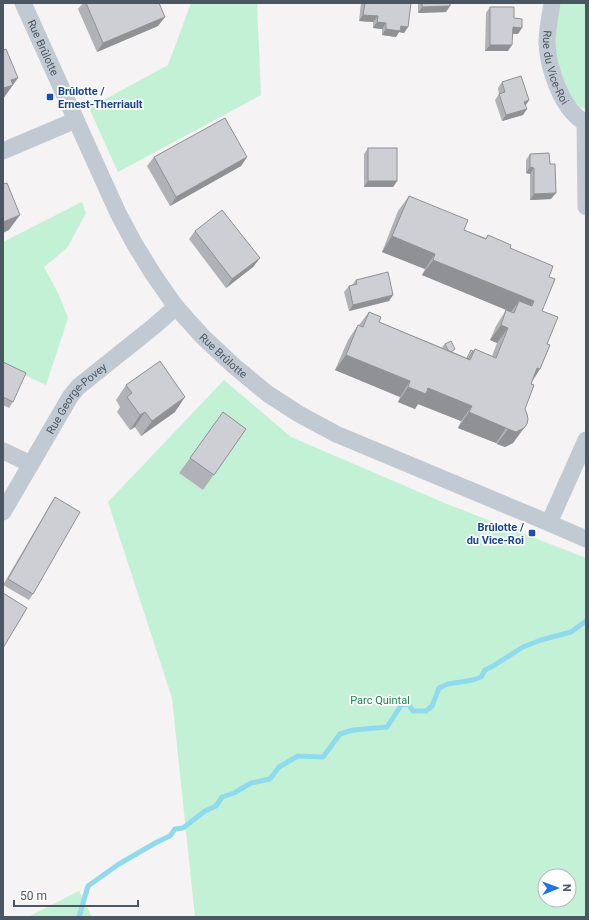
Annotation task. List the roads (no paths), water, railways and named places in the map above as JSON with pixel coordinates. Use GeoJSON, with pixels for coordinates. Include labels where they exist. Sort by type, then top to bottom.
{"type":"FeatureCollection","features":[{"type":"Feature","properties":{"kind":"street","name":"Rue Brûlotte"},"geometry":{"type":"LineString","coordinates":[[23,3],[118,213],[134,243],[176,307],[202,336],[234,366],[268,394],[298,414],[336,434],[586,539]]}},
{"type":"Feature","properties":{"kind":"street","name":"Rue du Vice-Roi"},"geometry":{"type":"LineString","coordinates":[[552,3],[547,43],[551,70],[558,88],[570,109],[585,123],[586,207]]}},
{"type":"Feature","properties":{"kind":"street"},"geometry":{"type":"LineString","coordinates":[[3,151],[76,120]]}},
{"type":"Feature","properties":{"kind":"street","name":"Rue George-Povey"},"geometry":{"type":"LineString","coordinates":[[3,512],[70,397],[78,387],[176,307]]}},
{"type":"Feature","properties":{"kind":"street"},"geometry":{"type":"LineString","coordinates":[[549,523],[586,440]]}},
{"type":"Feature","properties":{"kind":"street"},"geometry":{"type":"LineString","coordinates":[[3,451],[31,464]]}},
{"type":"Feature","properties":{"kind":"waterway"},"geometry":{"type":"LineString","coordinates":[[79,917],[88,886],[119,864],[170,836],[175,829],[183,828],[205,811],[216,806],[222,797],[234,793],[251,783],[270,779],[279,767],[298,756],[323,757],[340,734],[353,730],[387,727],[402,704],[409,705],[413,711],[426,711],[432,706],[439,688],[448,684],[473,680],[481,677],[485,670],[523,647],[541,640],[571,632],[586,621]]}},
{"type":"Feature","properties":{"kind":"place","name":"Brûlotte / Ernest-Therriault"},"geometry":{"type":"Point","coordinates":[50,97]}},
{"type":"Feature","properties":{"kind":"place","name":"Brûlotte / du Vice-Roi"},"geometry":{"type":"Point","coordinates":[532,533]}},
{"type":"Feature","properties":{"kind":"park label","name":"Parc Quintal"},"geometry":{"type":"Point","coordinates":[380,700]}}]}
